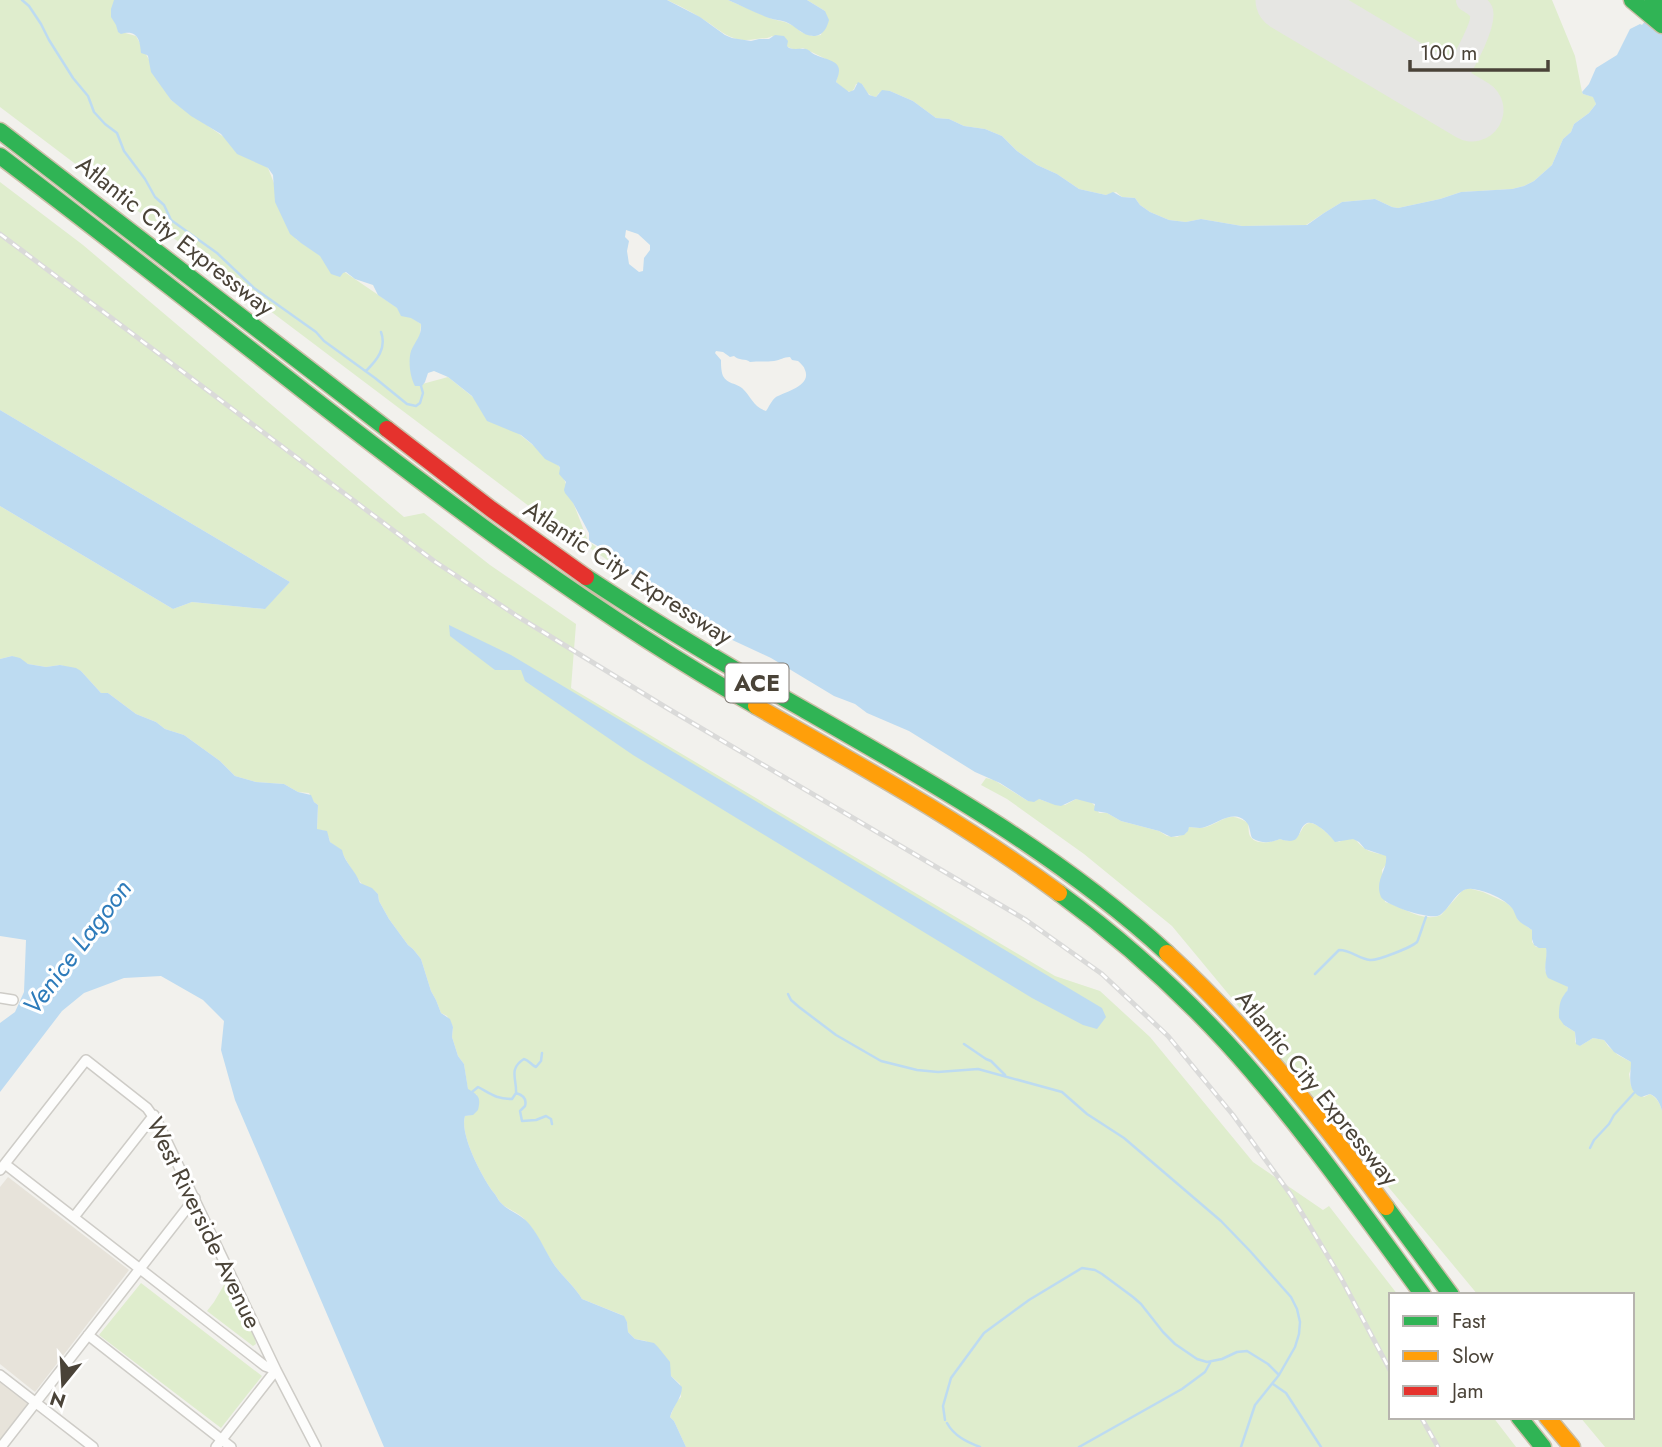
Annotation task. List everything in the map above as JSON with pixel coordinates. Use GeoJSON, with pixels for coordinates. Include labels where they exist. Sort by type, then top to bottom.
{"type":"FeatureCollection","features":[{"type":"Feature","properties":{"kind":"highway"},"geometry":{"type":"LineString","coordinates":[[1632,0],[1662,25]]}},
{"type":"Feature","properties":{"kind":"highway"},"geometry":{"type":"LineString","coordinates":[[1653,0],[1662,8]]}},
{"type":"Feature","properties":{"kind":"highway","name":"Atlantic City Expressway"},"geometry":{"type":"LineString","coordinates":[[0,131],[534,542],[704,652],[973,807],[1039,850],[1120,912],[1195,979],[1265,1053],[1329,1131],[1450,1293]]}},
{"type":"Feature","properties":{"kind":"highway","name":"Atlantic City Expressway"},"geometry":{"type":"LineString","coordinates":[[0,156],[460,512],[563,586],[690,668],[967,830],[1023,866],[1077,906],[1179,994],[1248,1067],[1304,1136],[1422,1293]]}},
{"type":"Feature","properties":{"kind":"highway"},"geometry":{"type":"LineString","coordinates":[[1521,1419],[1543,1447]]}},
{"type":"Feature","properties":{"kind":"highway"},"geometry":{"type":"LineString","coordinates":[[1549,1419],[1572,1447]]}},
{"type":"Feature","properties":{"kind":"street"},"geometry":{"type":"LineString","coordinates":[[0,998],[13,1000]]}},
{"type":"Feature","properties":{"kind":"street","name":"West Riverside Avenue"},"geometry":{"type":"LineString","coordinates":[[3,1167],[86,1060],[147,1108],[154,1115],[276,1370],[316,1447]]}},
{"type":"Feature","properties":{"kind":"street"},"geometry":{"type":"LineString","coordinates":[[74,1217],[154,1115]]}},
{"type":"Feature","properties":{"kind":"street"},"geometry":{"type":"LineString","coordinates":[[3,1167],[74,1217],[265,1366],[276,1370],[219,1443]]}},
{"type":"Feature","properties":{"kind":"street"},"geometry":{"type":"LineString","coordinates":[[1,1447],[195,1198]]}},
{"type":"Feature","properties":{"kind":"street"},"geometry":{"type":"LineString","coordinates":[[88,1335],[219,1443],[231,1447]]}},
{"type":"Feature","properties":{"kind":"street"},"geometry":{"type":"LineString","coordinates":[[0,1374],[93,1447]]}},
{"type":"Feature","properties":{"kind":"shaded area"},"geometry":{"type":"Polygon","coordinates":[[[8,1177],[129,1270],[35,1392],[0,1364],[0,1187],[8,1177]]]}},
{"type":"Feature","properties":{"kind":"shaded area"},"geometry":{"type":"Polygon","coordinates":[[[0,1375],[35,1402],[0,1447],[0,1375]]]}},
{"type":"Feature","properties":{"kind":"green space"},"geometry":{"type":"Polygon","coordinates":[[[0,0],[114,0],[118,31],[136,36],[171,100],[268,168],[296,239],[421,324],[415,386],[448,377],[559,466],[588,541],[612,558],[609,561],[546,519],[0,107],[0,0]]]}},
{"type":"Feature","properties":{"kind":"green space"},"geometry":{"type":"Polygon","coordinates":[[[667,0],[728,0],[785,22],[812,36],[821,35],[825,11],[807,0],[1552,0],[1575,56],[1582,92],[1594,97],[1596,104],[1574,124],[1571,132],[1563,139],[1552,165],[1524,186],[1461,192],[1398,208],[1375,199],[1342,202],[1306,225],[1242,226],[1201,219],[1186,222],[1169,220],[1150,212],[1135,198],[1122,197],[1116,192],[1106,195],[1079,189],[1057,174],[1037,165],[1002,136],[949,119],[936,118],[913,101],[890,91],[879,93],[876,97],[867,93],[862,84],[856,84],[851,92],[846,91],[836,82],[839,70],[823,58],[803,48],[791,48],[772,36],[747,40],[733,38],[667,0]]]}},
{"type":"Feature","properties":{"kind":"green space"},"geometry":{"type":"Polygon","coordinates":[[[0,182],[83,245],[404,517],[424,513],[490,565],[576,624],[571,688],[1055,976],[1100,991],[1150,1037],[1253,1162],[1323,1210],[1329,1206],[1396,1293],[1389,1293],[1389,1419],[1495,1419],[1516,1447],[686,1447],[670,1417],[681,1397],[680,1384],[671,1376],[668,1360],[646,1341],[635,1339],[628,1332],[627,1322],[622,1315],[582,1299],[555,1266],[530,1226],[520,1215],[500,1202],[484,1178],[473,1156],[464,1124],[465,1116],[471,1115],[477,1095],[468,1090],[464,1064],[458,1056],[452,1037],[453,1027],[447,1016],[441,1013],[421,959],[389,919],[378,894],[363,885],[342,852],[330,842],[323,830],[317,830],[318,805],[309,793],[298,792],[284,784],[256,782],[235,776],[220,761],[184,735],[165,729],[136,714],[108,693],[101,693],[81,671],[60,665],[46,667],[28,664],[12,656],[0,659],[0,506],[173,609],[192,602],[264,609],[290,582],[0,410],[0,182]]]}},
{"type":"Feature","properties":{"kind":"green space"},"geometry":{"type":"Polygon","coordinates":[[[986,778],[994,780],[1028,801],[1039,799],[1065,805],[1076,799],[1087,801],[1095,806],[1099,813],[1107,813],[1121,821],[1159,831],[1167,836],[1177,837],[1186,833],[1189,827],[1204,828],[1226,818],[1236,817],[1248,823],[1250,836],[1256,841],[1288,841],[1297,837],[1304,826],[1311,823],[1339,842],[1350,838],[1369,851],[1386,855],[1387,863],[1382,870],[1385,902],[1420,916],[1434,917],[1441,915],[1462,891],[1468,888],[1505,902],[1514,909],[1518,920],[1532,930],[1532,942],[1536,947],[1546,947],[1545,971],[1568,987],[1564,995],[1564,1025],[1575,1032],[1575,1042],[1580,1046],[1593,1038],[1604,1040],[1618,1055],[1631,1062],[1631,1086],[1644,1097],[1650,1094],[1655,1097],[1662,1111],[1662,1447],[1605,1447],[1582,1419],[1634,1419],[1634,1293],[1476,1293],[1172,926],[1084,854],[1007,799],[981,785],[986,778]]]}},
{"type":"Feature","properties":{"kind":"green space"},"geometry":{"type":"Polygon","coordinates":[[[141,1283],[262,1376],[221,1428],[99,1335],[141,1283]]]}},
{"type":"Feature","properties":{"kind":"green space"},"geometry":{"type":"Polygon","coordinates":[[[224,1285],[229,1286],[255,1338],[256,1344],[253,1346],[207,1311],[224,1285]]]}},
{"type":"Feature","properties":{"kind":"water"},"geometry":{"type":"Polygon","coordinates":[[[114,0],[667,0],[732,38],[751,41],[769,39],[775,35],[784,36],[789,48],[806,49],[837,64],[839,71],[836,82],[849,92],[854,90],[858,82],[869,95],[876,97],[882,90],[890,91],[913,101],[936,118],[949,119],[1002,136],[1037,165],[1057,174],[1079,189],[1106,195],[1113,192],[1122,197],[1135,198],[1150,212],[1169,220],[1186,222],[1201,219],[1242,226],[1307,225],[1342,202],[1375,199],[1398,208],[1461,192],[1512,189],[1534,181],[1552,165],[1563,139],[1571,132],[1574,124],[1596,104],[1593,97],[1582,92],[1596,68],[1617,55],[1630,29],[1642,25],[1662,0],[1662,1111],[1652,1095],[1641,1097],[1636,1094],[1630,1082],[1631,1062],[1614,1052],[1604,1040],[1593,1038],[1580,1046],[1576,1044],[1575,1032],[1559,1018],[1560,1003],[1568,987],[1548,978],[1545,971],[1546,948],[1534,945],[1532,930],[1519,921],[1508,904],[1498,898],[1482,891],[1467,889],[1440,915],[1428,916],[1399,908],[1384,900],[1379,891],[1386,856],[1365,849],[1353,839],[1335,842],[1322,829],[1310,823],[1304,825],[1293,841],[1256,840],[1252,838],[1247,823],[1237,817],[1226,818],[1203,828],[1189,827],[1184,835],[1171,837],[1095,811],[1095,804],[1076,799],[1061,806],[1039,799],[1028,801],[909,731],[867,713],[771,658],[728,638],[680,602],[635,577],[603,549],[589,541],[589,533],[565,493],[566,482],[559,474],[559,466],[545,459],[521,435],[487,421],[472,396],[448,377],[434,371],[428,373],[422,386],[415,386],[410,359],[421,324],[401,316],[397,308],[378,295],[373,285],[355,279],[346,272],[340,277],[331,274],[320,256],[290,234],[275,202],[273,175],[268,168],[237,154],[221,134],[171,100],[151,72],[148,56],[141,53],[137,37],[131,33],[118,32],[111,17],[114,0]],[[626,230],[629,264],[639,272],[643,271],[644,258],[650,245],[638,234],[626,230]],[[716,351],[725,379],[742,388],[755,404],[766,411],[776,397],[805,380],[805,369],[790,357],[750,362],[716,351]]]}},
{"type":"Feature","properties":{"kind":"water"},"geometry":{"type":"Polygon","coordinates":[[[728,0],[807,0],[825,11],[829,20],[823,32],[811,36],[786,22],[771,19],[728,0]]]}},
{"type":"Feature","properties":{"kind":"water"},"geometry":{"type":"Polygon","coordinates":[[[0,410],[290,582],[265,609],[192,602],[173,609],[0,506],[0,410]]]}},
{"type":"Feature","properties":{"kind":"water"},"geometry":{"type":"Polygon","coordinates":[[[449,625],[511,655],[1102,1008],[1106,1017],[1097,1029],[1083,1025],[1032,998],[633,755],[525,681],[521,670],[495,670],[450,636],[449,625]]]}},
{"type":"Feature","properties":{"kind":"water","name":"Venice Lagoon"},"geometry":{"type":"Polygon","coordinates":[[[12,656],[28,664],[76,668],[101,693],[108,693],[136,714],[165,729],[184,735],[220,761],[235,776],[256,782],[284,784],[298,792],[311,795],[318,805],[317,829],[327,831],[330,842],[342,850],[360,883],[378,894],[389,919],[421,959],[441,1013],[450,1019],[452,1037],[458,1056],[464,1064],[468,1089],[477,1095],[479,1100],[478,1110],[473,1115],[465,1116],[464,1124],[473,1156],[484,1178],[500,1202],[530,1225],[555,1266],[582,1299],[624,1316],[628,1332],[635,1339],[654,1343],[670,1362],[671,1376],[682,1387],[670,1417],[686,1447],[384,1447],[235,1100],[221,1050],[224,1021],[203,1000],[161,976],[124,978],[84,993],[62,1011],[0,1092],[0,1023],[15,1012],[24,992],[26,940],[0,936],[0,659],[12,656]]]}},
{"type":"Feature","properties":{"kind":"waterway"},"geometry":{"type":"LineString","coordinates":[[22,0],[29,6],[73,78],[88,96],[94,112],[117,133],[124,151],[155,197],[164,205],[171,220],[217,253],[254,288],[316,332],[407,404],[416,406],[420,403],[423,393],[421,386]]}},
{"type":"Feature","properties":{"kind":"waterway"},"geometry":{"type":"LineString","coordinates":[[366,371],[382,348],[381,332]]}},
{"type":"Feature","properties":{"kind":"waterway"},"geometry":{"type":"LineString","coordinates":[[1315,974],[1339,950],[1374,960],[1409,947],[1417,942],[1426,917]]}},
{"type":"Feature","properties":{"kind":"waterway"},"geometry":{"type":"LineString","coordinates":[[788,994],[799,1007],[836,1035],[881,1061],[938,1072],[978,1069],[1062,1092],[1087,1114],[1124,1138],[1221,1221],[1291,1297],[1300,1322],[1295,1347],[1279,1375],[1255,1405],[1241,1447]]}},
{"type":"Feature","properties":{"kind":"waterway"},"geometry":{"type":"LineString","coordinates":[[964,1044],[991,1061],[1005,1075]]}},
{"type":"Feature","properties":{"kind":"waterway"},"geometry":{"type":"LineString","coordinates":[[542,1053],[541,1061],[536,1067],[524,1059],[516,1067],[516,1093],[525,1101],[525,1106],[520,1111],[522,1121],[546,1116],[551,1119],[552,1124]]}},
{"type":"Feature","properties":{"kind":"waterway"},"geometry":{"type":"LineString","coordinates":[[472,1092],[478,1087],[498,1097],[512,1099],[516,1093]]}},
{"type":"Feature","properties":{"kind":"waterway"},"geometry":{"type":"LineString","coordinates":[[1590,1148],[1634,1093]]}},
{"type":"Feature","properties":{"kind":"waterway"},"geometry":{"type":"LineString","coordinates":[[945,1420],[943,1406],[951,1378],[984,1333],[1029,1300],[1082,1268],[1095,1270],[1133,1297],[1175,1344],[1197,1359],[1207,1362],[1247,1351],[1268,1364],[1279,1375]]}},
{"type":"Feature","properties":{"kind":"waterway"},"geometry":{"type":"LineString","coordinates":[[1079,1447],[1182,1389],[1205,1372],[1210,1363]]}},
{"type":"Feature","properties":{"kind":"waterway"},"geometry":{"type":"LineString","coordinates":[[1273,1384],[1286,1393],[1321,1447]]}},
{"type":"Feature","properties":{"kind":"waterway"},"geometry":{"type":"LineString","coordinates":[[947,1423],[957,1435],[980,1447]]}},
{"type":"Feature","properties":{"kind":"taxiway"},"geometry":{"type":"LineString","coordinates":[[1292,3],[1307,0]]}},
{"type":"Feature","properties":{"kind":"taxiway"},"geometry":{"type":"LineString","coordinates":[[1446,94],[1474,40],[1482,18],[1481,11],[1468,0]]}},
{"type":"Feature","properties":{"kind":"runway"},"geometry":{"type":"LineString","coordinates":[[1287,0],[1472,110]]}},
{"type":"Feature","properties":{"kind":"railway"},"geometry":{"type":"LineString","coordinates":[[0,234],[434,561],[517,616],[667,708],[1026,920],[1102,974],[1168,1036],[1233,1115],[1291,1195],[1341,1278],[1389,1368]]}},
{"type":"Feature","properties":{"kind":"railway"},"geometry":{"type":"LineString","coordinates":[[1422,1419],[1438,1447]]}},
{"type":"Feature","properties":{"kind":"traffic: fast"},"geometry":{"type":"LineString","coordinates":[[1632,0],[1662,25]]}},
{"type":"Feature","properties":{"kind":"traffic: fast"},"geometry":{"type":"LineString","coordinates":[[1653,0],[1662,8]]}},
{"type":"Feature","properties":{"kind":"traffic: fast"},"geometry":{"type":"LineString","coordinates":[[0,131],[387,429]]}},
{"type":"Feature","properties":{"kind":"traffic: fast"},"geometry":{"type":"LineString","coordinates":[[0,156],[469,517],[638,634],[756,706]]}},
{"type":"Feature","properties":{"kind":"traffic: fast"},"geometry":{"type":"LineString","coordinates":[[586,577],[693,645],[992,821],[1082,883],[1167,953]]}},
{"type":"Feature","properties":{"kind":"traffic: fast"},"geometry":{"type":"LineString","coordinates":[[1059,893],[1146,963],[1226,1042],[1303,1134],[1422,1293]]}},
{"type":"Feature","properties":{"kind":"traffic: fast"},"geometry":{"type":"LineString","coordinates":[[1386,1207],[1450,1293]]}},
{"type":"Feature","properties":{"kind":"traffic: fast"},"geometry":{"type":"LineString","coordinates":[[1521,1419],[1543,1447]]}},
{"type":"Feature","properties":{"kind":"traffic: slow"},"geometry":{"type":"LineString","coordinates":[[756,706],[948,818],[1059,893]]}},
{"type":"Feature","properties":{"kind":"traffic: slow"},"geometry":{"type":"LineString","coordinates":[[1167,953],[1227,1012],[1282,1074],[1386,1207]]}},
{"type":"Feature","properties":{"kind":"traffic: slow"},"geometry":{"type":"LineString","coordinates":[[1549,1419],[1572,1447]]}},
{"type":"Feature","properties":{"kind":"traffic: jam"},"geometry":{"type":"LineString","coordinates":[[387,429],[491,509],[586,577]]}}]}
